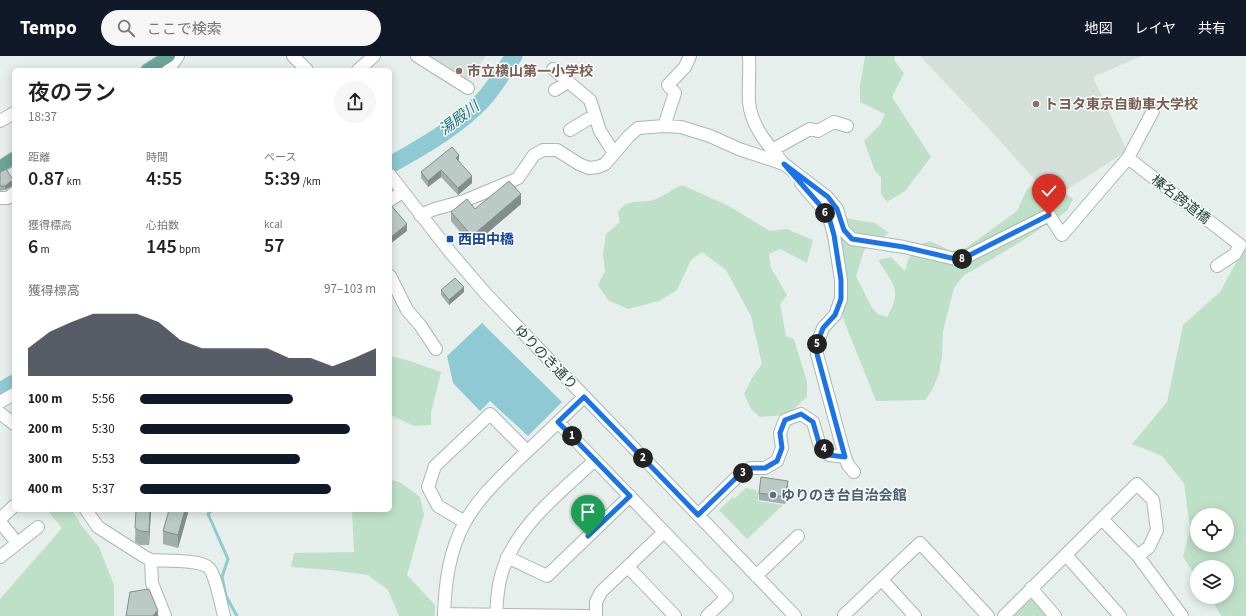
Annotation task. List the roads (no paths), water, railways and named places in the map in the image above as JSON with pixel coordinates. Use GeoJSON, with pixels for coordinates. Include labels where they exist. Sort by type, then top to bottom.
{"type":"FeatureCollection","features":[{"type":"Feature","properties":{"kind":"main road"},"geometry":{"type":"LineString","coordinates":[[150,68],[169,56]]}},
{"type":"Feature","properties":{"kind":"main road"},"geometry":{"type":"LineString","coordinates":[[0,167],[12,159]]}},
{"type":"Feature","properties":{"kind":"street"},"geometry":{"type":"LineString","coordinates":[[169,68],[178,56]]}},
{"type":"Feature","properties":{"kind":"street"},"geometry":{"type":"LineString","coordinates":[[293,56],[305,68]]}},
{"type":"Feature","properties":{"kind":"street"},"geometry":{"type":"LineString","coordinates":[[360,68],[374,56]]}},
{"type":"Feature","properties":{"kind":"street"},"geometry":{"type":"LineString","coordinates":[[417,56],[468,88]]}},
{"type":"Feature","properties":{"kind":"street"},"geometry":{"type":"LineString","coordinates":[[664,126],[675,93],[668,86],[685,67],[690,56]]}},
{"type":"Feature","properties":{"kind":"street"},"geometry":{"type":"LineString","coordinates":[[749,56],[749,103],[754,123],[772,150],[819,204],[830,221],[834,235],[841,280],[841,299],[835,315],[823,328],[817,344],[817,354],[845,457],[848,465],[854,472]]}},
{"type":"Feature","properties":{"kind":"street"},"geometry":{"type":"LineString","coordinates":[[553,69],[590,100],[600,131],[614,153]]}},
{"type":"Feature","properties":{"kind":"street"},"geometry":{"type":"LineString","coordinates":[[555,90],[568,82]]}},
{"type":"Feature","properties":{"kind":"street"},"geometry":{"type":"LineString","coordinates":[[420,215],[464,201],[512,182],[518,178],[534,155],[543,150],[557,150],[589,168],[598,167],[605,164],[629,136],[638,128],[664,126],[681,127],[710,136],[738,149],[784,164],[828,197],[837,209],[844,230],[852,239],[904,247],[960,260],[1049,215],[1062,235],[1129,159],[1153,111]]}},
{"type":"Feature","properties":{"kind":"street"},"geometry":{"type":"LineString","coordinates":[[0,121],[12,114]]}},
{"type":"Feature","properties":{"kind":"street"},"geometry":{"type":"LineString","coordinates":[[570,130],[595,115]]}},
{"type":"Feature","properties":{"kind":"street"},"geometry":{"type":"LineString","coordinates":[[772,150],[810,129],[818,131],[834,122],[848,126]]}},
{"type":"Feature","properties":{"kind":"street","name":"榛名跨道橋"},"geometry":{"type":"LineString","coordinates":[[1129,159],[1240,245],[1235,254],[1217,266]]}},
{"type":"Feature","properties":{"kind":"street","name":"ゆりのき通り"},"geometry":{"type":"LineString","coordinates":[[392,178],[420,215],[482,289],[756,576],[789,614]]}},
{"type":"Feature","properties":{"kind":"street"},"geometry":{"type":"LineString","coordinates":[[392,199],[403,192]]}},
{"type":"Feature","properties":{"kind":"street"},"geometry":{"type":"LineString","coordinates":[[0,198],[8,198],[12,195]]}},
{"type":"Feature","properties":{"kind":"street"},"geometry":{"type":"LineString","coordinates":[[392,280],[407,310],[420,325],[436,349]]}},
{"type":"Feature","properties":{"kind":"street"},"geometry":{"type":"LineString","coordinates":[[0,402],[12,395]]}},
{"type":"Feature","properties":{"kind":"street"},"geometry":{"type":"LineString","coordinates":[[584,397],[490,488],[465,522],[448,566],[444,615],[588,616]]}},
{"type":"Feature","properties":{"kind":"street"},"geometry":{"type":"LineString","coordinates":[[0,413],[12,422]]}},
{"type":"Feature","properties":{"kind":"street"},"geometry":{"type":"LineString","coordinates":[[465,522],[438,506],[428,487],[435,466],[490,414],[527,451]]}},
{"type":"Feature","properties":{"kind":"street"},"geometry":{"type":"LineString","coordinates":[[698,515],[739,475],[751,468],[765,468],[777,461],[782,448],[780,433],[785,420],[801,414],[813,422],[819,443],[829,455],[845,457]]}},
{"type":"Feature","properties":{"kind":"street"},"geometry":{"type":"LineString","coordinates":[[558,422],[726,597],[707,616]]}},
{"type":"Feature","properties":{"kind":"street"},"geometry":{"type":"LineString","coordinates":[[496,615],[500,576],[507,557],[516,542],[531,521],[594,460]]}},
{"type":"Feature","properties":{"kind":"street"},"geometry":{"type":"LineString","coordinates":[[1004,616],[1137,484],[1153,500],[1157,530],[1149,547],[1138,556]]}},
{"type":"Feature","properties":{"kind":"street"},"geometry":{"type":"LineString","coordinates":[[507,557],[548,576],[630,496]]}},
{"type":"Feature","properties":{"kind":"street"},"geometry":{"type":"LineString","coordinates":[[12,508],[0,521],[17,543]]}},
{"type":"Feature","properties":{"kind":"street"},"geometry":{"type":"LineString","coordinates":[[87,512],[98,527],[139,554],[151,560],[195,563],[207,566],[214,576],[224,616]]}},
{"type":"Feature","properties":{"kind":"street"},"geometry":{"type":"LineString","coordinates":[[1102,519],[1138,556],[1182,616]]}},
{"type":"Feature","properties":{"kind":"street"},"geometry":{"type":"LineString","coordinates":[[0,557],[38,527]]}},
{"type":"Feature","properties":{"kind":"street"},"geometry":{"type":"LineString","coordinates":[[596,616],[596,602],[600,592],[664,532]]}},
{"type":"Feature","properties":{"kind":"street"},"geometry":{"type":"LineString","coordinates":[[756,576],[795,543]]}},
{"type":"Feature","properties":{"kind":"street"},"geometry":{"type":"LineString","coordinates":[[845,616],[844,615],[920,543],[988,616]]}},
{"type":"Feature","properties":{"kind":"street"},"geometry":{"type":"LineString","coordinates":[[1066,555],[1120,616]]}},
{"type":"Feature","properties":{"kind":"street"},"geometry":{"type":"LineString","coordinates":[[151,560],[152,583],[165,616]]}},
{"type":"Feature","properties":{"kind":"street"},"geometry":{"type":"LineString","coordinates":[[628,567],[675,616]]}},
{"type":"Feature","properties":{"kind":"street"},"geometry":{"type":"LineString","coordinates":[[882,580],[916,616]]}},
{"type":"Feature","properties":{"kind":"street"},"geometry":{"type":"LineString","coordinates":[[1031,588],[1055,616]]}},
{"type":"Feature","properties":{"kind":"water"},"geometry":{"type":"Polygon","coordinates":[[[482,323],[562,402],[528,436],[490,401],[480,411],[453,383],[447,356],[482,323]]]}},
{"type":"Feature","properties":{"kind":"waterway","name":"湯殿川"},"geometry":{"type":"LineString","coordinates":[[392,164],[438,136],[472,111],[491,91],[514,56]]}},
{"type":"Feature","properties":{"kind":"waterway","name":"湯殿川"},"geometry":{"type":"LineString","coordinates":[[0,391],[12,384]]}},
{"type":"Feature","properties":{"kind":"waterway"},"geometry":{"type":"LineString","coordinates":[[210,512],[208,514],[228,559],[222,577],[226,596],[237,616]]}},
{"type":"Feature","properties":{"kind":"place","name":"市立横山第一小学校"},"geometry":{"type":"Point","coordinates":[459,71]}},
{"type":"Feature","properties":{"kind":"place","name":"トヨタ東京自動車大学校"},"geometry":{"type":"Point","coordinates":[1036,104]}},
{"type":"Feature","properties":{"kind":"place","name":"西田中橋"},"geometry":{"type":"Point","coordinates":[450,239]}},
{"type":"Feature","properties":{"kind":"place","name":"ゆりのき台自治会館"},"geometry":{"type":"Point","coordinates":[773,495]}}]}
